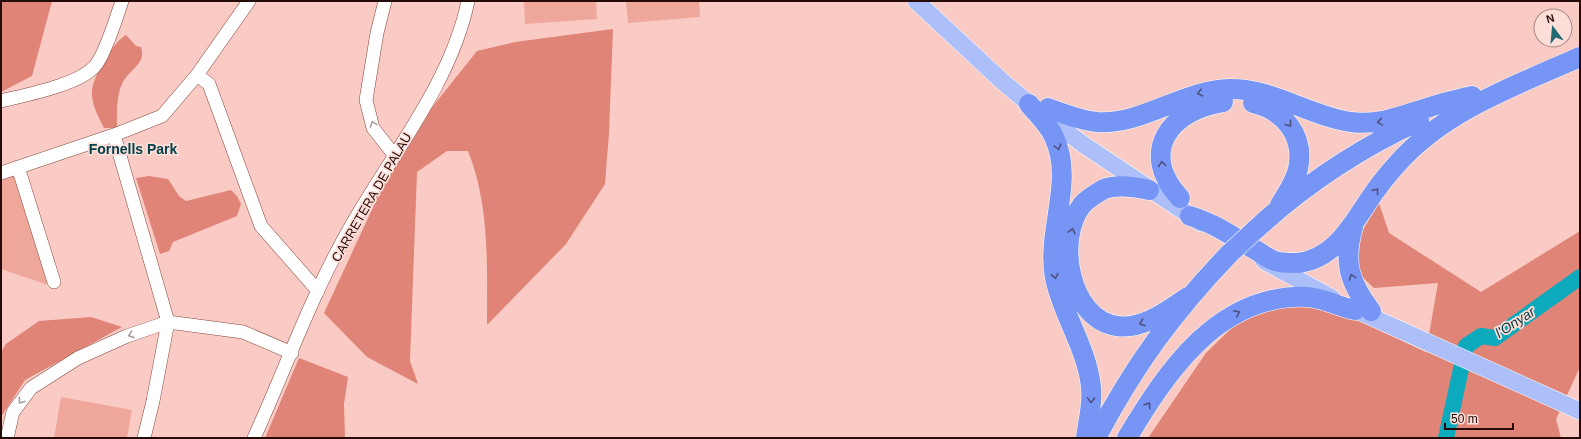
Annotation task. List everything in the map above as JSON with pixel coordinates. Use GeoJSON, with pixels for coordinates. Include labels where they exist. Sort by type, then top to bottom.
{"type":"FeatureCollection","features":[{"type":"Feature","properties":{"kind":"highway"},"geometry":{"type":"LineString","coordinates":[[1096,438],[1127,381],[1188,297],[1230,253],[1277,211],[1327,174],[1358,154],[1415,123],[1472,96],[1580,49]]}},
{"type":"Feature","properties":{"kind":"highway"},"geometry":{"type":"LineString","coordinates":[[1190,216],[1207,221],[1276,262],[1303,262],[1319,257],[1334,247],[1354,223],[1368,202],[1399,162],[1438,128],[1462,112],[1489,98],[1580,57]]}},
{"type":"Feature","properties":{"kind":"highway"},"geometry":{"type":"LineString","coordinates":[[1048,108],[1081,119],[1098,122],[1114,121],[1148,112],[1190,95],[1210,91],[1241,90],[1265,94],[1326,117],[1370,123],[1393,120],[1434,106],[1472,96]]}},
{"type":"Feature","properties":{"kind":"highway"},"geometry":{"type":"LineString","coordinates":[[1180,198],[1171,186],[1163,170],[1161,152],[1163,141],[1169,129],[1180,118],[1197,108],[1229,101],[1249,102],[1275,111],[1292,128],[1297,138],[1298,168],[1292,185],[1277,211]]}},
{"type":"Feature","properties":{"kind":"highway"},"geometry":{"type":"LineString","coordinates":[[1029,104],[1054,137],[1062,165],[1062,179],[1053,242],[1053,260],[1060,297],[1080,343],[1087,365],[1091,388],[1086,438]]}},
{"type":"Feature","properties":{"kind":"highway"},"geometry":{"type":"LineString","coordinates":[[1149,190],[1119,186],[1105,189],[1082,205],[1072,229],[1070,245],[1072,279],[1078,296],[1095,318],[1117,326],[1131,326],[1144,322],[1188,297]]}},
{"type":"Feature","properties":{"kind":"highway"},"geometry":{"type":"LineString","coordinates":[[1354,223],[1348,250],[1348,266],[1363,310]]}},
{"type":"Feature","properties":{"kind":"highway"},"geometry":{"type":"LineString","coordinates":[[1127,438],[1148,405],[1181,360],[1206,334],[1229,317],[1260,303],[1293,297],[1317,298],[1363,310]]}},
{"type":"Feature","properties":{"kind":"main road"},"geometry":{"type":"LineString","coordinates":[[916,1],[1003,82],[1029,104],[1084,145],[1149,190],[1190,216],[1271,265],[1499,376],[1580,411]]}},
{"type":"Feature","properties":{"kind":"main road"},"geometry":{"type":"LineString","coordinates":[[984,63],[1103,148],[1180,198],[1363,310]]}},
{"type":"Feature","properties":{"kind":"street"},"geometry":{"type":"LineString","coordinates":[[1,101],[51,88],[82,76],[96,66],[114,27],[122,1]]}},
{"type":"Feature","properties":{"kind":"street"},"geometry":{"type":"LineString","coordinates":[[1,173],[114,135],[162,116],[197,76],[249,1]]}},
{"type":"Feature","properties":{"kind":"street"},"geometry":{"type":"LineString","coordinates":[[385,1],[377,33],[366,100],[373,128],[394,156]]}},
{"type":"Feature","properties":{"kind":"street","name":"CARRETERA DE PALAU"},"geometry":{"type":"LineString","coordinates":[[254,438],[318,291],[351,226],[448,64],[468,1]]}},
{"type":"Feature","properties":{"kind":"street"},"geometry":{"type":"LineString","coordinates":[[197,76],[209,84],[261,226],[318,291]]}},
{"type":"Feature","properties":{"kind":"street"},"geometry":{"type":"LineString","coordinates":[[114,135],[168,322],[153,401],[144,438]]}},
{"type":"Feature","properties":{"kind":"street"},"geometry":{"type":"LineString","coordinates":[[18,167],[54,282]]}},
{"type":"Feature","properties":{"kind":"street"},"geometry":{"type":"LineString","coordinates":[[7,438],[13,412],[31,388],[78,358],[127,336],[168,322],[243,332],[292,353]]}},
{"type":"Feature","properties":{"kind":"shaded area"},"geometry":{"type":"Polygon","coordinates":[[[1,1],[52,1],[32,76],[1,92],[1,1]]]}},
{"type":"Feature","properties":{"kind":"shaded area"},"geometry":{"type":"Polygon","coordinates":[[[524,1],[596,1],[597,19],[525,24],[524,1]]]}},
{"type":"Feature","properties":{"kind":"shaded area"},"geometry":{"type":"Polygon","coordinates":[[[626,1],[699,1],[700,17],[628,23],[626,1]]]}},
{"type":"Feature","properties":{"kind":"shaded area"},"geometry":{"type":"Polygon","coordinates":[[[613,29],[609,133],[605,184],[566,244],[487,325],[486,236],[480,193],[468,151],[447,151],[417,172],[410,361],[418,384],[367,357],[324,313],[402,145],[477,51],[515,42],[613,29]]]}},
{"type":"Feature","properties":{"kind":"shaded area"},"geometry":{"type":"Polygon","coordinates":[[[126,35],[136,46],[141,47],[141,58],[136,67],[125,79],[120,89],[117,106],[117,128],[104,128],[96,112],[92,89],[103,62],[114,46],[126,35]]]}},
{"type":"Feature","properties":{"kind":"shaded area"},"geometry":{"type":"Polygon","coordinates":[[[13,176],[16,178],[49,282],[45,284],[1,269],[1,180],[13,176]]]}},
{"type":"Feature","properties":{"kind":"shaded area"},"geometry":{"type":"Polygon","coordinates":[[[149,176],[168,179],[179,196],[186,201],[231,190],[237,196],[241,204],[237,216],[173,242],[169,251],[160,254],[136,178],[149,176]]]}},
{"type":"Feature","properties":{"kind":"shaded area"},"geometry":{"type":"Polygon","coordinates":[[[1379,203],[1389,233],[1481,292],[1580,231],[1580,367],[1556,419],[1561,438],[1148,438],[1206,353],[1245,315],[1273,308],[1312,305],[1352,317],[1426,352],[1438,283],[1374,288],[1357,272],[1361,233],[1379,203]]]}},
{"type":"Feature","properties":{"kind":"shaded area"},"geometry":{"type":"Polygon","coordinates":[[[91,317],[122,327],[25,380],[1,417],[1,352],[6,344],[39,321],[91,317]]]}},
{"type":"Feature","properties":{"kind":"shaded area"},"geometry":{"type":"Polygon","coordinates":[[[299,358],[348,377],[344,404],[345,438],[265,438],[299,358]]]}},
{"type":"Feature","properties":{"kind":"shaded area"},"geometry":{"type":"Polygon","coordinates":[[[61,397],[132,410],[127,438],[54,438],[61,397]]]}},
{"type":"Feature","properties":{"kind":"waterway","name":"l'Onyar"},"geometry":{"type":"LineString","coordinates":[[1446,438],[1466,346],[1481,336],[1495,338],[1580,277]]}},
{"type":"Feature","properties":{"kind":"district","name":"Fornells Park"},"geometry":{"type":"Point","coordinates":[133,149]}}]}
